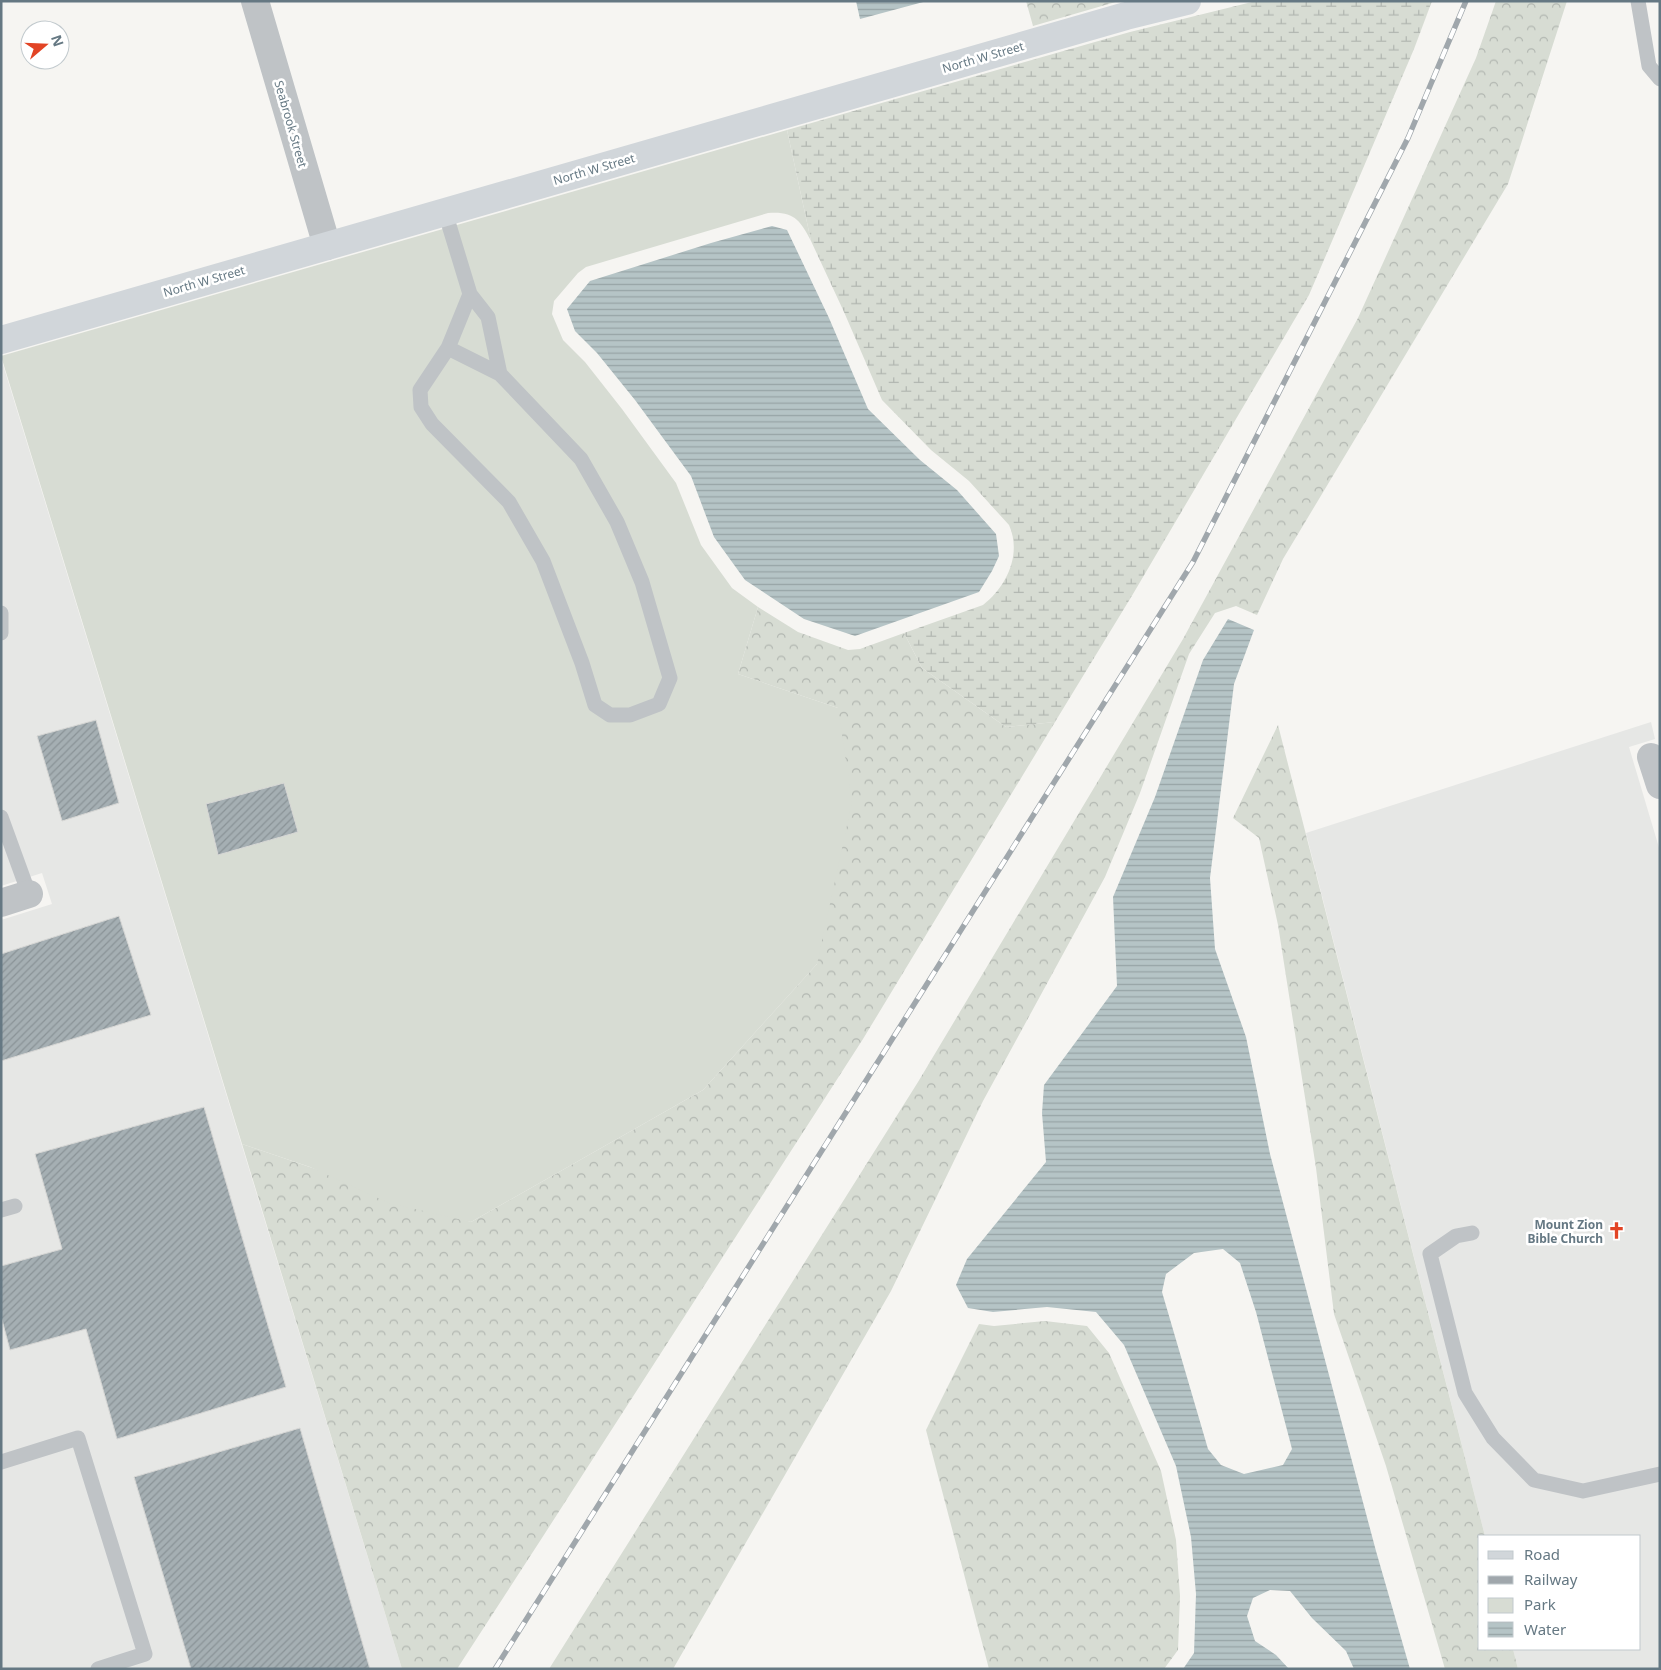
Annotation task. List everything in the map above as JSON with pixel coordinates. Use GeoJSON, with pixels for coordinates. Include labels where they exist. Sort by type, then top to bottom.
{"type":"FeatureCollection","features":[{"type":"Feature","properties":{"kind":"main road","name":"North W Street"},"geometry":{"type":"LineString","coordinates":[[1,340],[1126,16],[1187,1]]}},
{"type":"Feature","properties":{"kind":"street","name":"Seabrook Street"},"geometry":{"type":"LineString","coordinates":[[255,1],[327,246]]}},
{"type":"Feature","properties":{"kind":"street"},"geometry":{"type":"LineString","coordinates":[[1652,757],[1660,785]]}},
{"type":"Feature","properties":{"kind":"street"},"geometry":{"type":"LineString","coordinates":[[1,903],[29,894]]}},
{"type":"Feature","properties":{"kind":"lane"},"geometry":{"type":"LineString","coordinates":[[1638,1],[1649,66],[1660,79]]}},
{"type":"Feature","properties":{"kind":"lane"},"geometry":{"type":"LineString","coordinates":[[445,212],[470,294],[488,317],[500,374]]}},
{"type":"Feature","properties":{"kind":"lane"},"geometry":{"type":"LineString","coordinates":[[448,348],[500,374],[581,459],[618,522],[642,582],[670,678],[660,704],[630,716],[610,715],[595,705],[582,663],[543,561],[514,510],[432,424],[421,407],[420,390],[448,348],[470,294]]}},
{"type":"Feature","properties":{"kind":"lane"},"geometry":{"type":"LineString","coordinates":[[1,613],[1,633]]}},
{"type":"Feature","properties":{"kind":"lane"},"geometry":{"type":"LineString","coordinates":[[1,817],[29,894]]}},
{"type":"Feature","properties":{"kind":"lane"},"geometry":{"type":"LineString","coordinates":[[1472,1233],[1456,1236],[1430,1254],[1465,1393],[1493,1438],[1534,1480],[1583,1491],[1660,1474]]}},
{"type":"Feature","properties":{"kind":"lane"},"geometry":{"type":"LineString","coordinates":[[1,1462],[78,1438],[144,1654],[98,1669]]}},
{"type":"Feature","properties":{"kind":"shaded area"},"geometry":{"type":"Polygon","coordinates":[[[1,358],[402,1669],[1,1669],[1,920],[52,904],[42,873],[1,886],[1,358]]]}},
{"type":"Feature","properties":{"kind":"shaded area"},"geometry":{"type":"Polygon","coordinates":[[[1651,722],[1655,739],[1629,747],[1660,851],[1660,1669],[1518,1669],[1513,1650],[1641,1650],[1641,1535],[1485,1535],[1306,833],[1651,722]]]}},
{"type":"Feature","properties":{"kind":"green space"},"geometry":{"type":"Polygon","coordinates":[[[1026,1],[1119,1],[1033,26],[1026,1]]]}},
{"type":"Feature","properties":{"kind":"green space"},"geometry":{"type":"Polygon","coordinates":[[[1256,1],[1432,1],[1414,49],[1309,295],[1133,594],[1055,722],[1006,727],[922,668],[904,633],[983,605],[992,597],[1005,579],[1013,558],[1013,536],[1009,525],[969,481],[931,450],[882,400],[811,241],[787,130],[1130,32],[1256,1]]]}},
{"type":"Feature","properties":{"kind":"green space"},"geometry":{"type":"Polygon","coordinates":[[[1496,1],[1567,1],[1508,184],[1283,559],[1257,615],[1236,606],[1215,613],[1189,654],[1140,793],[1105,877],[983,1101],[891,1291],[673,1669],[549,1669],[918,1082],[1183,639],[1358,318],[1476,58],[1496,1]]]}},
{"type":"Feature","properties":{"kind":"green space"},"geometry":{"type":"Polygon","coordinates":[[[787,130],[811,241],[795,218],[790,215],[768,213],[586,267],[578,273],[554,301],[552,314],[563,340],[585,362],[676,483],[701,545],[732,588],[758,607],[738,674],[838,708],[852,802],[817,964],[703,1090],[471,1222],[389,1203],[310,1167],[242,1144],[1,356],[787,130]]]}},
{"type":"Feature","properties":{"kind":"green space"},"geometry":{"type":"Polygon","coordinates":[[[758,607],[798,632],[848,650],[860,649],[904,633],[922,668],[1006,727],[1055,722],[863,1039],[457,1669],[402,1669],[242,1144],[471,1222],[703,1090],[817,964],[838,708],[738,674],[758,607]]]}},
{"type":"Feature","properties":{"kind":"green space"},"geometry":{"type":"Polygon","coordinates":[[[1278,725],[1485,1535],[1478,1535],[1478,1650],[1513,1650],[1518,1669],[1445,1669],[1386,1466],[1334,1314],[1316,1168],[1278,925],[1259,838],[1233,818],[1278,725]]]}},
{"type":"Feature","properties":{"kind":"green space"},"geometry":{"type":"Polygon","coordinates":[[[1045,1321],[1087,1326],[1109,1353],[1161,1471],[1176,1540],[1180,1596],[1178,1650],[1164,1669],[989,1669],[926,1430],[979,1324],[994,1326],[1045,1321]]]}},
{"type":"Feature","properties":{"kind":"water"},"geometry":{"type":"Polygon","coordinates":[[[856,1],[927,1],[860,19],[856,1]]]}},
{"type":"Feature","properties":{"kind":"water"},"geometry":{"type":"Polygon","coordinates":[[[772,226],[787,230],[829,318],[868,409],[920,460],[957,490],[996,534],[999,556],[979,592],[855,636],[804,619],[745,580],[714,537],[691,476],[635,400],[597,353],[575,331],[567,309],[590,281],[772,226]]]}},
{"type":"Feature","properties":{"kind":"water"},"geometry":{"type":"Polygon","coordinates":[[[1228,619],[1254,630],[1234,684],[1210,878],[1215,949],[1246,1037],[1270,1154],[1376,1551],[1410,1669],[1354,1669],[1346,1651],[1312,1618],[1290,1591],[1270,1590],[1253,1598],[1247,1616],[1255,1641],[1276,1655],[1289,1669],[1183,1669],[1194,1653],[1196,1594],[1191,1537],[1176,1466],[1124,1345],[1096,1312],[1047,1307],[993,1312],[968,1308],[956,1285],[967,1259],[1046,1162],[1042,1113],[1044,1085],[1117,986],[1113,897],[1155,797],[1203,660],[1228,619]],[[1223,1249],[1194,1253],[1166,1274],[1162,1292],[1208,1449],[1221,1465],[1244,1474],[1283,1465],[1292,1449],[1256,1312],[1240,1263],[1223,1249]]]}},
{"type":"Feature","properties":{"kind":"building"},"geometry":{"type":"Polygon","coordinates":[[[96,720],[119,803],[62,821],[37,736],[96,720]]]}},
{"type":"Feature","properties":{"kind":"building"},"geometry":{"type":"Polygon","coordinates":[[[284,783],[298,832],[218,855],[206,804],[284,783]]]}},
{"type":"Feature","properties":{"kind":"building"},"geometry":{"type":"Polygon","coordinates":[[[119,916],[151,1015],[1,1061],[1,954],[119,916]]]}},
{"type":"Feature","properties":{"kind":"building"},"geometry":{"type":"Polygon","coordinates":[[[204,1107],[286,1387],[117,1439],[86,1329],[10,1350],[1,1316],[1,1266],[62,1249],[35,1154],[204,1107]]]}},
{"type":"Feature","properties":{"kind":"building"},"geometry":{"type":"Polygon","coordinates":[[[300,1428],[370,1669],[191,1669],[134,1477],[300,1428]]]}},
{"type":"Feature","properties":{"kind":"railway"},"geometry":{"type":"LineString","coordinates":[[495,1669],[1193,562],[1408,138],[1466,1]]}},
{"type":"Feature","properties":{"kind":"place","name":"Mount Zion Bible Church"},"geometry":{"type":"Point","coordinates":[1617,1231]}}]}
